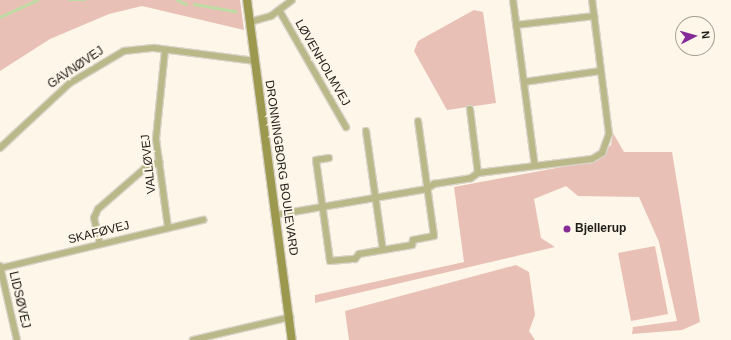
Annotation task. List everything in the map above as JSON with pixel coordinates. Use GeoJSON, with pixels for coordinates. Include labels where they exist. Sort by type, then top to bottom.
{"type":"FeatureCollection","features":[{"type":"Feature","properties":{"kind":"street","name":"DRONNINGBORG BOULEVARD"},"geometry":{"type":"LineString","coordinates":[[247,0],[292,340]]}},
{"type":"Feature","properties":{"kind":"street"},"geometry":{"type":"LineString","coordinates":[[250,22],[270,16],[292,0]]}},
{"type":"Feature","properties":{"kind":"street"},"geometry":{"type":"LineString","coordinates":[[513,0],[535,166]]}},
{"type":"Feature","properties":{"kind":"street"},"geometry":{"type":"LineString","coordinates":[[275,215],[322,209],[427,189],[470,178],[478,173],[592,159],[602,153],[609,134],[592,0]]}},
{"type":"Feature","properties":{"kind":"street","name":"LØVENHOLMVEJ"},"geometry":{"type":"LineString","coordinates":[[279,10],[346,127]]}},
{"type":"Feature","properties":{"kind":"street"},"geometry":{"type":"LineString","coordinates":[[516,25],[594,16]]}},
{"type":"Feature","properties":{"kind":"street","name":"GAVNØVEJ"},"geometry":{"type":"LineString","coordinates":[[0,148],[52,97],[91,68],[124,51],[165,50],[255,61]]}},
{"type":"Feature","properties":{"kind":"street","name":"VALLØVEJ"},"geometry":{"type":"LineString","coordinates":[[165,50],[156,122],[159,162],[168,228]]}},
{"type":"Feature","properties":{"kind":"street"},"geometry":{"type":"LineString","coordinates":[[524,82],[600,71]]}},
{"type":"Feature","properties":{"kind":"street"},"geometry":{"type":"LineString","coordinates":[[470,109],[478,173]]}},
{"type":"Feature","properties":{"kind":"street"},"geometry":{"type":"LineString","coordinates":[[329,158],[316,160],[330,261],[355,259],[359,254],[383,250],[434,236],[418,121]]}},
{"type":"Feature","properties":{"kind":"street"},"geometry":{"type":"LineString","coordinates":[[366,131],[383,250]]}},
{"type":"Feature","properties":{"kind":"street"},"geometry":{"type":"LineString","coordinates":[[100,244],[94,218],[98,209],[144,169],[159,162]]}},
{"type":"Feature","properties":{"kind":"street","name":"SKAFØVEJ"},"geometry":{"type":"LineString","coordinates":[[0,267],[203,220]]}},
{"type":"Feature","properties":{"kind":"street","name":"LIDSØVEJ"},"geometry":{"type":"LineString","coordinates":[[0,267],[17,340]]}},
{"type":"Feature","properties":{"kind":"street"},"geometry":{"type":"LineString","coordinates":[[194,340],[290,317]]}},
{"type":"Feature","properties":{"kind":"shaded area"},"geometry":{"type":"Polygon","coordinates":[[[0,0],[240,0],[244,30],[142,6],[109,14],[50,39],[0,71],[0,0]]]}},
{"type":"Feature","properties":{"kind":"shaded area"},"geometry":{"type":"Polygon","coordinates":[[[474,10],[483,12],[496,103],[447,110],[414,51],[418,41],[474,10]]]}},
{"type":"Feature","properties":{"kind":"shaded area"},"geometry":{"type":"Polygon","coordinates":[[[613,133],[624,152],[672,152],[700,322],[682,330],[632,334],[633,327],[677,321],[659,242],[639,197],[578,196],[566,186],[534,199],[541,238],[555,247],[315,303],[315,295],[464,262],[454,187],[594,161],[611,145],[613,133]]]}},
{"type":"Feature","properties":{"kind":"shaded area"},"geometry":{"type":"Polygon","coordinates":[[[655,246],[668,314],[631,321],[618,253],[655,246]]]}},
{"type":"Feature","properties":{"kind":"shaded area"},"geometry":{"type":"Polygon","coordinates":[[[516,265],[529,272],[535,315],[529,331],[535,340],[349,340],[345,311],[516,265]]]}},
{"type":"Feature","properties":{"kind":"waterway"},"geometry":{"type":"LineString","coordinates":[[0,17],[37,0]]}},
{"type":"Feature","properties":{"kind":"waterway"},"geometry":{"type":"LineString","coordinates":[[69,0],[85,0]]}},
{"type":"Feature","properties":{"kind":"waterway"},"geometry":{"type":"LineString","coordinates":[[177,0],[186,4]]}},
{"type":"Feature","properties":{"kind":"waterway"},"geometry":{"type":"LineString","coordinates":[[194,4],[235,11]]}},
{"type":"Feature","properties":{"kind":"place","name":"Bjellerup"},"geometry":{"type":"Point","coordinates":[567,229]}}]}
